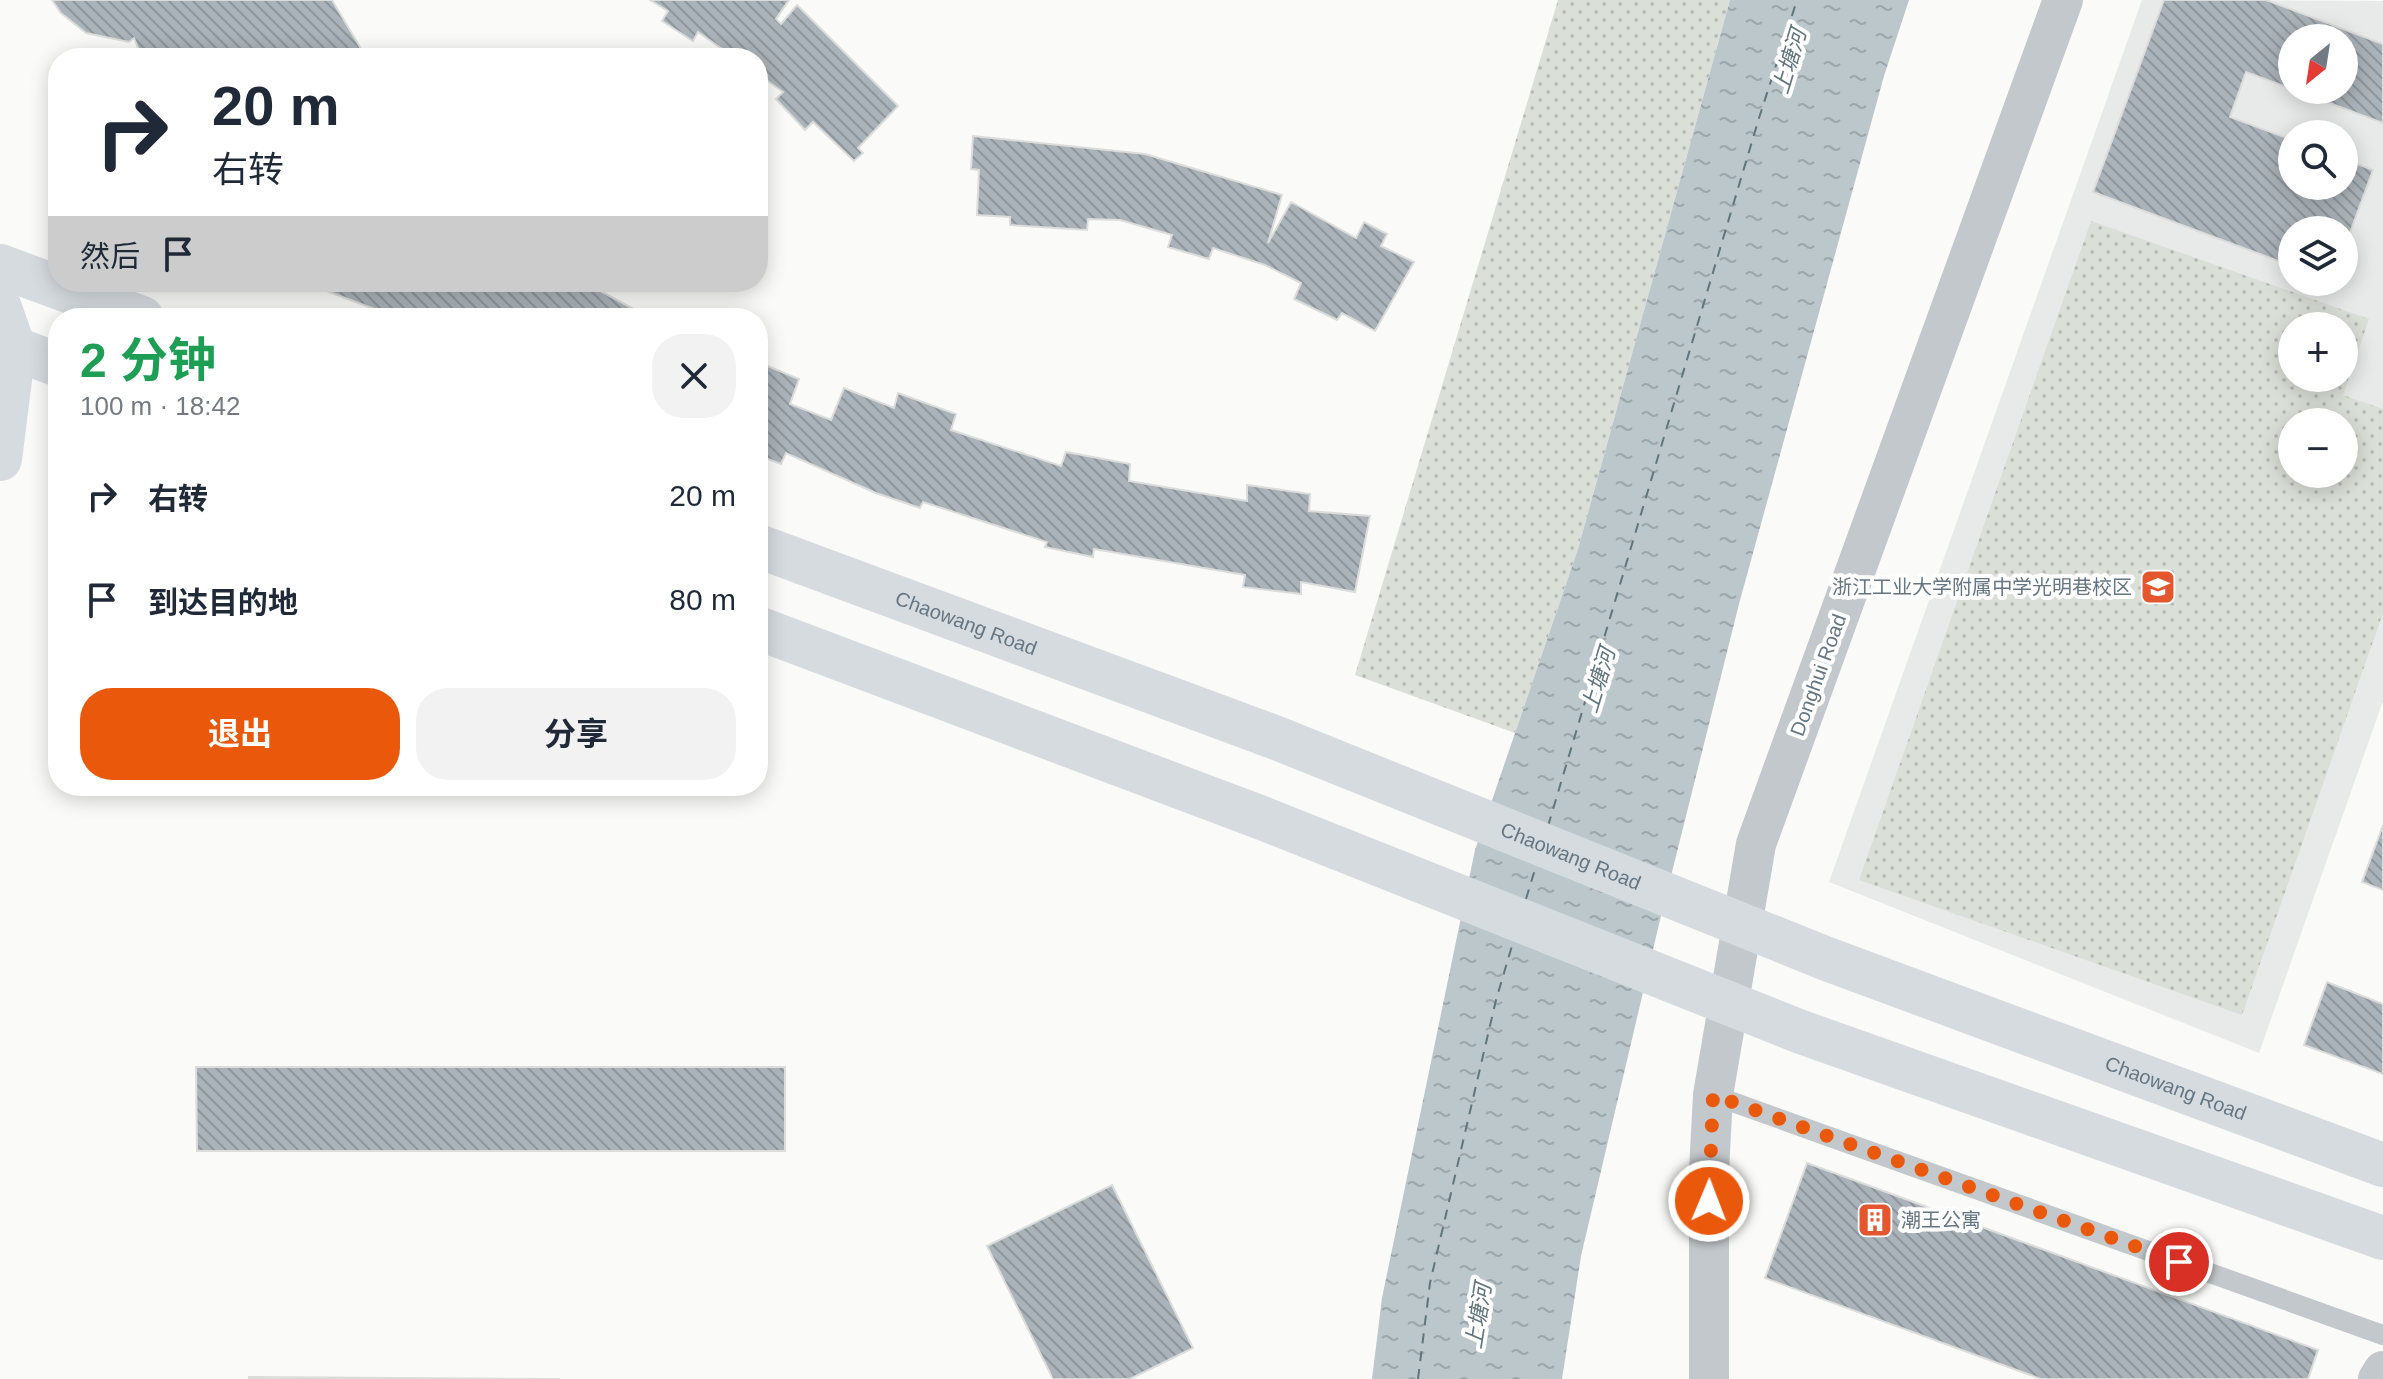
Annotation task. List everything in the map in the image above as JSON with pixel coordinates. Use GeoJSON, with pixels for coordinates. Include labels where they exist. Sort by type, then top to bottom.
{"type":"FeatureCollection","features":[{"type":"Feature","properties":{"kind":"main road"},"geometry":{"type":"LineString","coordinates":[[0,266],[48,284]]}},
{"type":"Feature","properties":{"kind":"main road"},"geometry":{"type":"LineString","coordinates":[[71,292],[115,308]]}},
{"type":"Feature","properties":{"kind":"main road"},"geometry":{"type":"LineString","coordinates":[[0,459],[5,336],[48,360]]}},
{"type":"Feature","properties":{"kind":"main road","name":"Chaowang Road"},"geometry":{"type":"LineString","coordinates":[[768,550],[1274,737],[1827,959],[2383,1165]]}},
{"type":"Feature","properties":{"kind":"main road"},"geometry":{"type":"LineString","coordinates":[[768,632],[1267,820],[1801,1032],[2383,1238]]}},
{"type":"Feature","properties":{"kind":"street","name":"Donghui Road"},"geometry":{"type":"LineString","coordinates":[[1709,1379],[1709,1171],[1713,1095],[1756,844],[2063,0]]}},
{"type":"Feature","properties":{"kind":"street"},"geometry":{"type":"LineString","coordinates":[[2378,1379],[2383,1371]]}},
{"type":"Feature","properties":{"kind":"lane"},"geometry":{"type":"LineString","coordinates":[[1713,1095],[2383,1335]]}},
{"type":"Feature","properties":{"kind":"shaded area"},"geometry":{"type":"Polygon","coordinates":[[[1558,0],[1730,0],[1578,549],[1515,733],[1355,675],[1558,0]]]}},
{"type":"Feature","properties":{"kind":"shaded area","name":"浙江工业大学附属中学光明巷校区"},"geometry":{"type":"Polygon","coordinates":[[[2142,0],[2383,1],[2383,701],[2259,1053],[1829,882],[2142,0]]]}},
{"type":"Feature","properties":{"kind":"shaded area","name":"浙江工业大学附属中学光明巷校区"},"geometry":{"type":"Polygon","coordinates":[[[2091,221],[2278,287],[2278,296],[2304,296],[2349,312],[2278,312],[2278,392],[2344,392],[2343,395],[2383,409],[2383,613],[2242,1015],[1859,880],[2091,221]]]}},
{"type":"Feature","properties":{"kind":"shaded area","name":"浙江工业大学附属中学光明巷校区"},"geometry":{"type":"Polygon","coordinates":[[[2358,315],[2369,319],[2358,351],[2358,315]]]}},
{"type":"Feature","properties":{"kind":"water","name":"上塘河"},"geometry":{"type":"Polygon","coordinates":[[[1730,0],[1909,0],[1884,76],[1739,604],[1581,1256],[1562,1379],[1372,1379],[1382,1298],[1475,850],[1578,549],[1730,0]]]}},
{"type":"Feature","properties":{"kind":"building"},"geometry":{"type":"Polygon","coordinates":[[[52,0],[332,0],[360,48],[138,48],[134,38],[129,42],[86,33],[61,13],[52,0]]]}},
{"type":"Feature","properties":{"kind":"building"},"geometry":{"type":"Polygon","coordinates":[[[650,0],[789,0],[776,19],[781,24],[797,5],[898,106],[858,148],[863,153],[854,161],[813,122],[805,130],[776,99],[783,92],[768,81],[768,48],[721,48],[698,32],[693,41],[662,21],[668,11],[650,0]]]}},
{"type":"Feature","properties":{"kind":"building"},"geometry":{"type":"Polygon","coordinates":[[[2164,0],[2266,0],[2330,24],[2278,24],[2278,84],[2246,72],[2230,117],[2278,135],[2278,200],[2358,200],[2358,164],[2373,170],[2356,216],[2278,216],[2278,261],[2093,192],[2164,0]]]}},
{"type":"Feature","properties":{"kind":"building"},"geometry":{"type":"Polygon","coordinates":[[[2358,35],[2383,44],[2383,123],[2332,104],[2358,104],[2358,35]]]}},
{"type":"Feature","properties":{"kind":"building"},"geometry":{"type":"Polygon","coordinates":[[[973,136],[1145,154],[1282,195],[1268,243],[1291,202],[1356,238],[1364,222],[1387,234],[1381,246],[1414,262],[1375,331],[1342,313],[1337,320],[1294,299],[1301,283],[1265,265],[1213,248],[1209,259],[1168,247],[1172,235],[1120,220],[1088,219],[1087,230],[1010,225],[1010,217],[977,215],[979,170],[971,169],[973,136]]]}},
{"type":"Feature","properties":{"kind":"building"},"geometry":{"type":"Polygon","coordinates":[[[329,292],[602,292],[632,308],[372,308],[329,292]]]}},
{"type":"Feature","properties":{"kind":"building"},"geometry":{"type":"Polygon","coordinates":[[[768,366],[799,379],[790,404],[831,420],[844,388],[894,408],[898,393],[956,414],[951,430],[1061,466],[1066,452],[1130,464],[1129,481],[1247,501],[1247,485],[1310,494],[1309,511],[1370,516],[1355,592],[1301,582],[1301,594],[1243,587],[1245,575],[1094,549],[1093,557],[1045,547],[1047,542],[923,502],[920,508],[876,493],[786,453],[781,464],[768,459],[768,366]]]}},
{"type":"Feature","properties":{"kind":"building"},"geometry":{"type":"Polygon","coordinates":[[[2383,825],[2383,890],[2362,882],[2383,825]]]}},
{"type":"Feature","properties":{"kind":"building"},"geometry":{"type":"Polygon","coordinates":[[[2327,982],[2383,1004],[2383,1074],[2304,1045],[2327,982]]]}},
{"type":"Feature","properties":{"kind":"building"},"geometry":{"type":"Polygon","coordinates":[[[196,1067],[785,1067],[785,1151],[197,1151],[196,1067]]]}},
{"type":"Feature","properties":{"kind":"building","name":"潮王公寓"},"geometry":{"type":"Polygon","coordinates":[[[1807,1163],[2318,1350],[2308,1379],[2041,1379],[1765,1278],[1807,1163]]]}},
{"type":"Feature","properties":{"kind":"building"},"geometry":{"type":"Polygon","coordinates":[[[1112,1185],[1193,1348],[1130,1379],[1053,1379],[987,1246],[1112,1185]]]}},
{"type":"Feature","properties":{"kind":"building"},"geometry":{"type":"Polygon","coordinates":[[[249,1377],[560,1379],[249,1379],[249,1377]]]}},
{"type":"Feature","properties":{"kind":"ferry route"},"geometry":{"type":"LineString","coordinates":[[1548,826],[1797,0]]}},
{"type":"Feature","properties":{"kind":"ferry route"},"geometry":{"type":"LineString","coordinates":[[1526,899],[1536,866]]}},
{"type":"Feature","properties":{"kind":"ferry route"},"geometry":{"type":"LineString","coordinates":[[1418,1379],[1430,1283],[1496,1000],[1514,939]]}},
{"type":"Feature","properties":{"kind":"place","name":"浙江工业大学附属中学光明巷校区"},"geometry":{"type":"Point","coordinates":[2158,587]}},
{"type":"Feature","properties":{"kind":"place","name":"潮王公寓"},"geometry":{"type":"Point","coordinates":[1875,1220]}},
{"type":"Feature","properties":{"kind":"route"},"geometry":{"type":"LineString","coordinates":[[1709,1201],[1713,1095],[2179,1262]]}}]}
